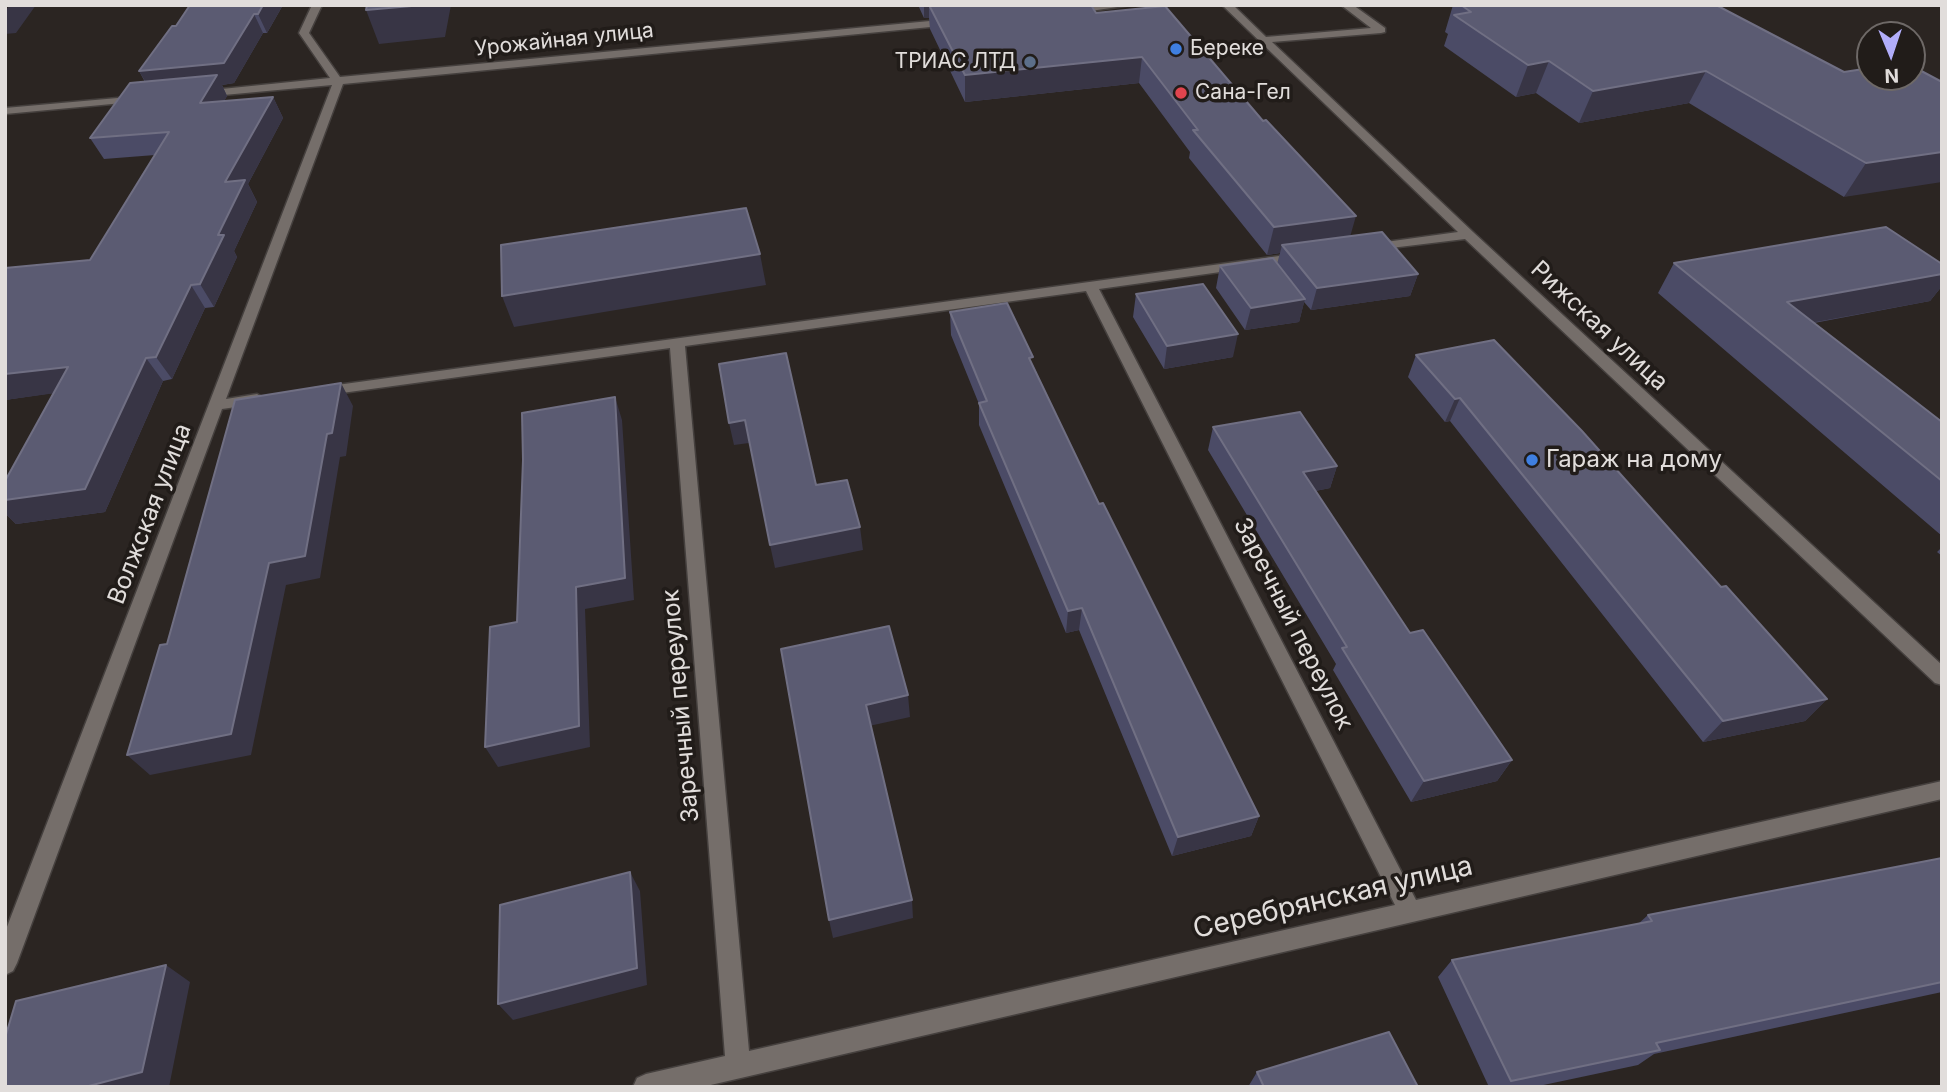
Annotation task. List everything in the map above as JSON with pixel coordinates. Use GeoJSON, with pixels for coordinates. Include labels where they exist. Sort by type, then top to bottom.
{"type":"FeatureCollection","features":[{"type":"Feature","properties":{"kind":"street"},"geometry":{"type":"LineString","coordinates":[[317,5],[304,33],[338,82]]}},
{"type":"Feature","properties":{"kind":"street"},"geometry":{"type":"LineString","coordinates":[[1056,12],[1126,5]]}},
{"type":"Feature","properties":{"kind":"street","name":"Рижская улица"},"geometry":{"type":"LineString","coordinates":[[1227,5],[1942,677]]}},
{"type":"Feature","properties":{"kind":"street"},"geometry":{"type":"LineString","coordinates":[[1264,40],[1381,30],[1346,5]]}},
{"type":"Feature","properties":{"kind":"street","name":"Урожайная улица"},"geometry":{"type":"LineString","coordinates":[[185,95],[960,21]]}},
{"type":"Feature","properties":{"kind":"street","name":"Волжская улица"},"geometry":{"type":"LineString","coordinates":[[5,963],[338,82]]}},
{"type":"Feature","properties":{"kind":"street"},"geometry":{"type":"LineString","coordinates":[[5,111],[158,98]]}},
{"type":"Feature","properties":{"kind":"street"},"geometry":{"type":"LineString","coordinates":[[1360,249],[1468,234]]}},
{"type":"Feature","properties":{"kind":"street"},"geometry":{"type":"LineString","coordinates":[[299,394],[1320,255]]}},
{"type":"Feature","properties":{"kind":"street","name":"Заречный переулок"},"geometry":{"type":"LineString","coordinates":[[1091,286],[1410,911]]}},
{"type":"Feature","properties":{"kind":"street","name":"Заречный переулок"},"geometry":{"type":"LineString","coordinates":[[677,342],[738,1066]]}},
{"type":"Feature","properties":{"kind":"street"},"geometry":{"type":"LineString","coordinates":[[218,405],[271,397]]}},
{"type":"Feature","properties":{"kind":"street","name":"Серебрянская улица"},"geometry":{"type":"LineString","coordinates":[[646,1087],[1942,790]]}},
{"type":"Feature","properties":{"kind":"building"},"geometry":{"type":"Polygon","coordinates":[[[190,5],[263,5],[258,14],[254,14],[224,63],[139,71],[172,26],[176,26],[190,5]]]}},
{"type":"Feature","properties":{"kind":"building"},"geometry":{"type":"Polygon","coordinates":[[[367,5],[423,5],[366,10],[367,5]]]}},
{"type":"Feature","properties":{"kind":"building"},"geometry":{"type":"Polygon","coordinates":[[[929,5],[1091,5],[1096,13],[1165,6],[1263,121],[1266,120],[1356,216],[1274,227],[1193,130],[1198,130],[1142,57],[965,75],[929,5]]]}},
{"type":"Feature","properties":{"kind":"building"},"geometry":{"type":"Polygon","coordinates":[[[1461,5],[1716,5],[1844,72],[1856,70],[1856,91],[1926,91],[1926,73],[1942,82],[1942,152],[1866,163],[1706,71],[1593,91],[1549,61],[1528,65],[1454,15],[1471,12],[1461,5]]]}},
{"type":"Feature","properties":{"kind":"building"},"geometry":{"type":"Polygon","coordinates":[[[217,75],[200,103],[273,97],[225,182],[245,180],[218,235],[224,235],[200,284],[191,285],[156,357],[146,358],[85,489],[5,500],[5,481],[68,367],[5,374],[5,268],[90,260],[169,132],[90,138],[130,83],[217,75]]]}},
{"type":"Feature","properties":{"kind":"building"},"geometry":{"type":"Polygon","coordinates":[[[746,208],[760,254],[502,296],[501,245],[746,208]]]}},
{"type":"Feature","properties":{"kind":"building"},"geometry":{"type":"Polygon","coordinates":[[[1886,227],[1942,264],[1942,274],[1787,302],[1942,422],[1942,481],[1674,263],[1886,227]]]}},
{"type":"Feature","properties":{"kind":"building"},"geometry":{"type":"Polygon","coordinates":[[[1382,232],[1418,274],[1317,288],[1282,245],[1382,232]]]}},
{"type":"Feature","properties":{"kind":"building"},"geometry":{"type":"Polygon","coordinates":[[[1273,258],[1305,299],[1251,308],[1220,266],[1273,258]]]}},
{"type":"Feature","properties":{"kind":"building"},"geometry":{"type":"Polygon","coordinates":[[[1203,284],[1238,334],[1167,346],[1136,294],[1203,284]]]}},
{"type":"Feature","properties":{"kind":"building"},"geometry":{"type":"Polygon","coordinates":[[[1007,303],[1033,357],[1029,358],[1099,504],[1103,503],[1259,816],[1178,837],[1082,608],[1068,611],[979,403],[987,401],[950,312],[1007,303]]]}},
{"type":"Feature","properties":{"kind":"building"},"geometry":{"type":"Polygon","coordinates":[[[1494,340],[1582,431],[1721,587],[1726,586],[1827,699],[1723,721],[1460,398],[1455,399],[1416,355],[1494,340]]]}},
{"type":"Feature","properties":{"kind":"building"},"geometry":{"type":"Polygon","coordinates":[[[786,353],[816,485],[847,480],[860,527],[770,545],[745,420],[729,423],[719,364],[786,353]]]}},
{"type":"Feature","properties":{"kind":"building"},"geometry":{"type":"Polygon","coordinates":[[[341,383],[332,433],[327,434],[305,556],[269,563],[231,734],[127,755],[160,645],[167,644],[235,400],[341,383]]]}},
{"type":"Feature","properties":{"kind":"building"},"geometry":{"type":"Polygon","coordinates":[[[615,397],[625,578],[576,587],[579,726],[485,747],[490,627],[517,622],[523,460],[522,413],[615,397]]]}},
{"type":"Feature","properties":{"kind":"building"},"geometry":{"type":"Polygon","coordinates":[[[1300,412],[1337,466],[1303,472],[1410,633],[1423,630],[1512,760],[1424,781],[1342,648],[1347,647],[1213,427],[1300,412]]]}},
{"type":"Feature","properties":{"kind":"building"},"geometry":{"type":"Polygon","coordinates":[[[889,626],[908,695],[866,705],[912,900],[829,920],[781,649],[889,626]]]}},
{"type":"Feature","properties":{"kind":"building"},"geometry":{"type":"Polygon","coordinates":[[[1942,858],[1942,982],[1656,1043],[1660,1050],[1511,1081],[1452,960],[1652,921],[1648,915],[1942,858]]]}},
{"type":"Feature","properties":{"kind":"building"},"geometry":{"type":"Polygon","coordinates":[[[630,872],[637,968],[498,1004],[500,905],[630,872]]]}},
{"type":"Feature","properties":{"kind":"building"},"geometry":{"type":"Polygon","coordinates":[[[166,965],[142,1072],[85,1087],[5,1087],[5,1038],[16,1001],[166,965]]]}},
{"type":"Feature","properties":{"kind":"building"},"geometry":{"type":"Polygon","coordinates":[[[1389,1032],[1418,1087],[1264,1087],[1257,1072],[1389,1032]]]}},
{"type":"Feature","properties":{"kind":"place","name":"Береке"},"geometry":{"type":"Point","coordinates":[1176,49]}},
{"type":"Feature","properties":{"kind":"place","name":"ТРИАС ЛТД"},"geometry":{"type":"Point","coordinates":[1030,62]}},
{"type":"Feature","properties":{"kind":"place","name":"Сана-Гел"},"geometry":{"type":"Point","coordinates":[1181,93]}},
{"type":"Feature","properties":{"kind":"place","name":"Гараж на дому"},"geometry":{"type":"Point","coordinates":[1532,460]}}]}
